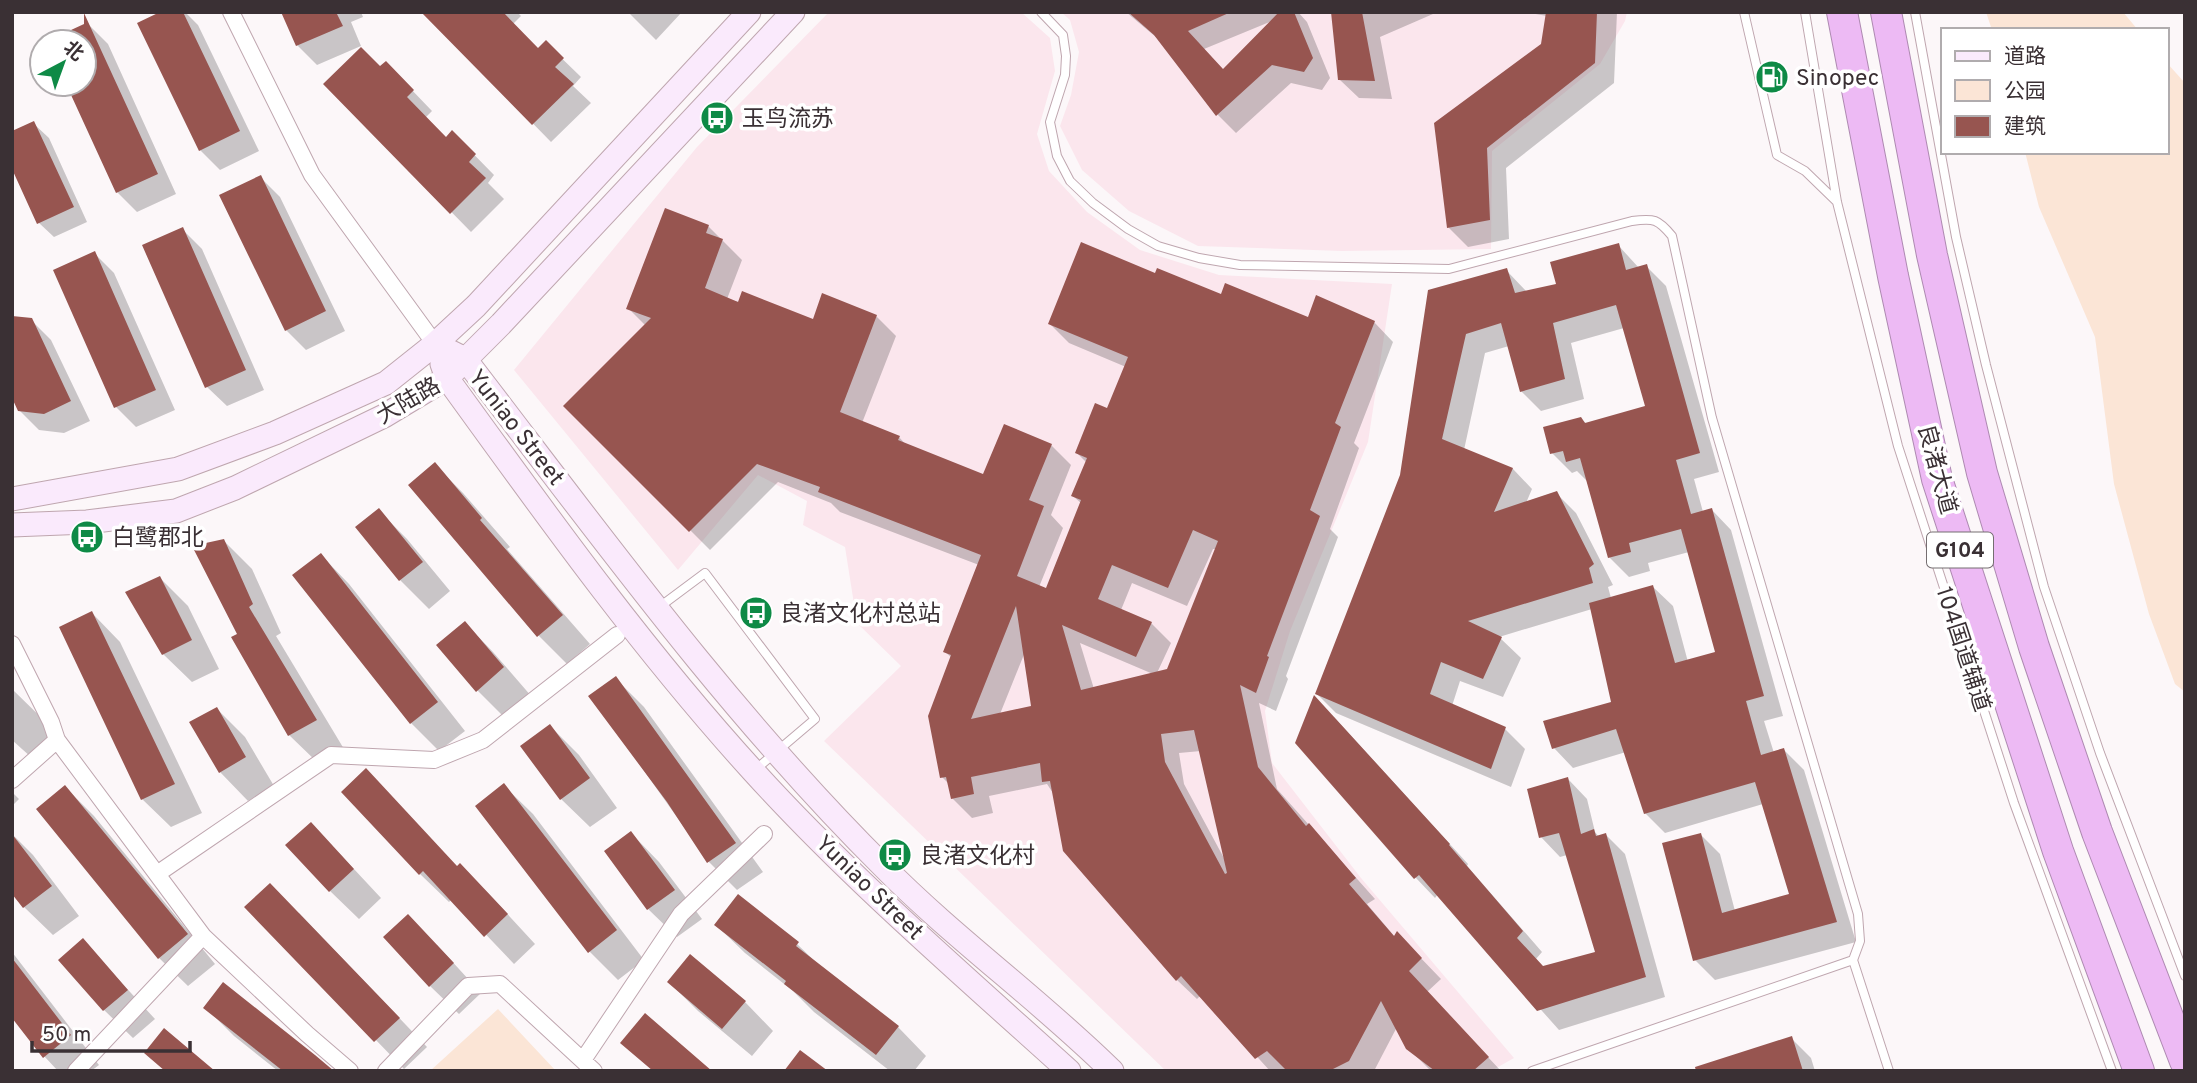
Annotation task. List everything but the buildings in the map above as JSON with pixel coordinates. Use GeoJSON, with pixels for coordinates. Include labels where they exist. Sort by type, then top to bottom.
{"type":"FeatureCollection","features":[{"type":"Feature","properties":{"kind":"highway","name":"良渚大道"},"geometry":{"type":"LineString","coordinates":[[1842,12],[1893,276],[1937,479],[2058,851],[2139,1071]]}},
{"type":"Feature","properties":{"kind":"highway","name":"良渚大道"},"geometry":{"type":"LineString","coordinates":[[1885,12],[1932,255],[1982,473],[2034,647],[2092,818],[2185,1061]]}},
{"type":"Feature","properties":{"kind":"main road","name":"大陆路"},"geometry":{"type":"LineString","coordinates":[[12,499],[178,469],[275,433],[386,383],[435,344],[485,296],[749,12]]}},
{"type":"Feature","properties":{"kind":"main road","name":"大陆路"},"geometry":{"type":"LineString","coordinates":[[12,524],[87,522],[176,511],[235,488],[359,428],[447,378],[501,324],[793,12]]}},
{"type":"Feature","properties":{"kind":"main road","name":"Yuniao Street"},"geometry":{"type":"LineString","coordinates":[[435,344],[464,359],[657,609],[775,753],[883,867],[972,950],[1091,1050],[1112,1071]]}},
{"type":"Feature","properties":{"kind":"main road","name":"Yuniao Street"},"geometry":{"type":"LineString","coordinates":[[435,344],[447,378],[630,625],[753,772],[848,869],[1069,1071]]}},
{"type":"Feature","properties":{"kind":"street"},"geometry":{"type":"LineString","coordinates":[[231,12],[312,175],[435,344]]}},
{"type":"Feature","properties":{"kind":"street"},"geometry":{"type":"LineString","coordinates":[[157,874],[331,755],[434,760],[483,740],[617,635]]}},
{"type":"Feature","properties":{"kind":"street"},"geometry":{"type":"LineString","coordinates":[[12,644],[51,722],[57,740],[203,936],[350,1071]]}},
{"type":"Feature","properties":{"kind":"street"},"geometry":{"type":"LineString","coordinates":[[12,780],[57,740]]}},
{"type":"Feature","properties":{"kind":"street"},"geometry":{"type":"LineString","coordinates":[[386,1071],[468,986],[500,984],[588,1066],[681,914],[764,834]]}},
{"type":"Feature","properties":{"kind":"street"},"geometry":{"type":"LineString","coordinates":[[76,1071],[203,936]]}},
{"type":"Feature","properties":{"kind":"lane"},"geometry":{"type":"LineString","coordinates":[[1041,12],[1063,35],[1066,56],[1065,75],[1050,122],[1057,156],[1070,181],[1093,203],[1128,229],[1158,246],[1199,258],[1240,265],[1449,269],[1650,218],[1662,224],[1672,236],[1712,418],[1858,914],[1860,941],[1853,960],[1889,1071]]}},
{"type":"Feature","properties":{"kind":"lane"},"geometry":{"type":"LineString","coordinates":[[1744,12],[1777,155],[1805,171],[1837,202]]}},
{"type":"Feature","properties":{"kind":"lane","name":"104国道辅道"},"geometry":{"type":"LineString","coordinates":[[1805,12],[1837,202],[1898,446],[2014,803],[2112,1071]]}},
{"type":"Feature","properties":{"kind":"lane"},"geometry":{"type":"LineString","coordinates":[[1915,12],[1956,237],[1986,365],[2044,587],[2100,753],[2185,976]]}},
{"type":"Feature","properties":{"kind":"lane"},"geometry":{"type":"LineString","coordinates":[[657,609],[705,573],[814,719],[753,772]]}},
{"type":"Feature","properties":{"kind":"lane"},"geometry":{"type":"LineString","coordinates":[[1532,1071],[1853,960]]}},
{"type":"Feature","properties":{"kind":"shaded area"},"geometry":{"type":"Polygon","coordinates":[[[829,12],[1021,12],[1050,38],[1055,71],[1037,134],[1049,171],[1087,212],[1140,250],[1219,275],[1392,284],[1368,442],[1290,631],[1265,711],[1272,763],[1361,878],[1514,1058],[1491,1071],[1166,1071],[824,741],[901,666],[857,623],[845,547],[803,525],[807,501],[758,475],[678,570],[514,370],[697,147],[829,12]]]}},
{"type":"Feature","properties":{"kind":"shaded area"},"geometry":{"type":"Polygon","coordinates":[[[1061,12],[1627,12],[1625,21],[1600,64],[1492,151],[1491,249],[1342,251],[1198,246],[1129,211],[1082,170],[1060,126],[1071,95],[1079,52],[1070,20],[1061,12]]]}},
{"type":"Feature","properties":{"kind":"green space"},"geometry":{"type":"Polygon","coordinates":[[[1986,12],[2123,12],[2136,28],[1991,28],[1986,12]]]}},
{"type":"Feature","properties":{"kind":"green space"},"geometry":{"type":"Polygon","coordinates":[[[2169,65],[2185,83],[2185,692],[2175,684],[2149,614],[2114,484],[2095,337],[2039,207],[2026,154],[2169,154],[2169,65]]]}},
{"type":"Feature","properties":{"kind":"green space"},"geometry":{"type":"Polygon","coordinates":[[[498,1009],[556,1071],[430,1071],[498,1009]]]}},
{"type":"Feature","properties":{"kind":"place","name":"Sinopec"},"geometry":{"type":"Point","coordinates":[1772,77]}},
{"type":"Feature","properties":{"kind":"place","name":"玉鸟流苏"},"geometry":{"type":"Point","coordinates":[717,118]}},
{"type":"Feature","properties":{"kind":"place","name":"白鹭郡北"},"geometry":{"type":"Point","coordinates":[87,537]}},
{"type":"Feature","properties":{"kind":"place","name":"良渚文化村总站"},"geometry":{"type":"Point","coordinates":[756,613]}},
{"type":"Feature","properties":{"kind":"place","name":"良渚文化村"},"geometry":{"type":"Point","coordinates":[895,855]}}]}
